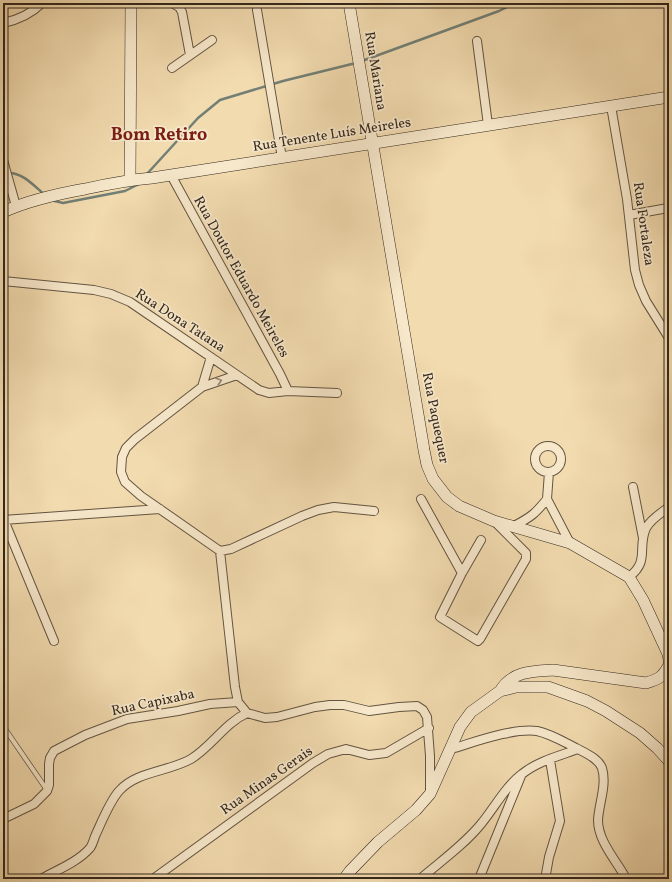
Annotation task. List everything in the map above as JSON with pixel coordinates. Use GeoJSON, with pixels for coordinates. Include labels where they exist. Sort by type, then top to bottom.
{"type":"FeatureCollection","features":[{"type":"Feature","properties":{"kind":"street"},"geometry":{"type":"LineString","coordinates":[[3,23],[15,21],[28,15],[42,3]]}},
{"type":"Feature","properties":{"kind":"street"},"geometry":{"type":"LineString","coordinates":[[131,3],[134,180]]}},
{"type":"Feature","properties":{"kind":"street"},"geometry":{"type":"LineString","coordinates":[[172,3],[182,12],[190,55]]}},
{"type":"Feature","properties":{"kind":"street","name":"Rua Mariana"},"geometry":{"type":"LineString","coordinates":[[349,3],[372,144]]}},
{"type":"Feature","properties":{"kind":"street"},"geometry":{"type":"LineString","coordinates":[[258,10],[282,158]]}},
{"type":"Feature","properties":{"kind":"street"},"geometry":{"type":"LineString","coordinates":[[172,68],[212,40]]}},
{"type":"Feature","properties":{"kind":"street"},"geometry":{"type":"LineString","coordinates":[[476,41],[488,125]]}},
{"type":"Feature","properties":{"kind":"street","name":"Rua Tenente Luís Meireles"},"geometry":{"type":"LineString","coordinates":[[3,212],[16,206],[53,196],[134,180],[669,97]]}},
{"type":"Feature","properties":{"kind":"street","name":"Rua Fortaleza"},"geometry":{"type":"LineString","coordinates":[[611,106],[629,215],[635,270],[639,285],[646,301],[669,338]]}},
{"type":"Feature","properties":{"kind":"street","name":"Rua Paquequer"},"geometry":{"type":"LineString","coordinates":[[372,144],[427,465],[433,479],[447,497],[459,506],[494,521],[570,543],[629,577]]}},
{"type":"Feature","properties":{"kind":"street"},"geometry":{"type":"LineString","coordinates":[[3,160],[16,206]]}},
{"type":"Feature","properties":{"kind":"street","name":"Rua Doutor Eduardo Meireles"},"geometry":{"type":"LineString","coordinates":[[171,175],[288,391]]}},
{"type":"Feature","properties":{"kind":"street"},"geometry":{"type":"LineString","coordinates":[[629,215],[668,208]]}},
{"type":"Feature","properties":{"kind":"street","name":"Rua Dona Tatana"},"geometry":{"type":"LineString","coordinates":[[3,281],[94,290],[111,294],[130,302],[259,390],[269,392],[337,392]]}},
{"type":"Feature","properties":{"kind":"street"},"geometry":{"type":"LineString","coordinates":[[202,386],[211,357]]}},
{"type":"Feature","properties":{"kind":"street"},"geometry":{"type":"LineString","coordinates":[[237,375],[202,386],[135,439],[126,448],[122,457],[122,472],[125,482],[132,489],[220,551],[231,549],[318,510],[334,507],[374,511]]}},
{"type":"Feature","properties":{"kind":"street"},"geometry":{"type":"LineString","coordinates":[[549,472],[547,499],[570,543]]}},
{"type":"Feature","properties":{"kind":"street"},"geometry":{"type":"LineString","coordinates":[[633,487],[643,540],[642,560],[638,568],[629,577],[644,600],[668,654],[669,660]]}},
{"type":"Feature","properties":{"kind":"street"},"geometry":{"type":"LineString","coordinates":[[422,499],[462,573]]}},
{"type":"Feature","properties":{"kind":"street"},"geometry":{"type":"LineString","coordinates":[[514,526],[529,519],[547,499]]}},
{"type":"Feature","properties":{"kind":"street"},"geometry":{"type":"LineString","coordinates":[[643,540],[648,524],[669,507]]}},
{"type":"Feature","properties":{"kind":"street"},"geometry":{"type":"LineString","coordinates":[[54,641],[4,520],[160,509]]}},
{"type":"Feature","properties":{"kind":"street"},"geometry":{"type":"LineString","coordinates":[[481,540],[462,573],[440,617],[478,640],[480,639],[526,560],[526,553],[494,521]]}},
{"type":"Feature","properties":{"kind":"street"},"geometry":{"type":"LineString","coordinates":[[220,551],[230,649],[238,702],[248,713],[265,718],[278,717],[330,704],[344,705],[369,711],[417,706],[423,710],[427,718],[429,728],[430,794]]}},
{"type":"Feature","properties":{"kind":"street"},"geometry":{"type":"LineString","coordinates":[[344,879],[378,842],[416,810],[430,794],[460,727],[471,712],[500,690],[505,683],[513,677],[537,670],[553,670],[646,683],[664,675],[669,666]]}},
{"type":"Feature","properties":{"kind":"street"},"geometry":{"type":"LineString","coordinates":[[500,690],[516,687],[548,687],[587,702],[606,711],[640,733],[669,761]]}},
{"type":"Feature","properties":{"kind":"street","name":"Rua Capixaba"},"geometry":{"type":"LineString","coordinates":[[47,790],[49,785],[50,758],[54,751],[85,735],[127,719],[210,704],[238,702]]}},
{"type":"Feature","properties":{"kind":"street"},"geometry":{"type":"LineString","coordinates":[[41,879],[81,856],[90,847],[118,792],[128,782],[156,773],[190,759],[201,752],[238,717],[248,713]]}},
{"type":"Feature","properties":{"kind":"street","name":"Rua Minas Gerais"},"geometry":{"type":"LineString","coordinates":[[153,879],[328,754],[346,750],[369,755],[386,753],[429,728]]}},
{"type":"Feature","properties":{"kind":"street"},"geometry":{"type":"LineString","coordinates":[[451,749],[515,732],[527,731],[553,736],[591,756],[602,767],[603,775],[603,786],[598,819],[599,828],[602,838],[624,874],[625,879]]}},
{"type":"Feature","properties":{"kind":"street"},"geometry":{"type":"LineString","coordinates":[[420,879],[464,842],[482,823],[512,783],[522,773],[538,763],[578,749]]}},
{"type":"Feature","properties":{"kind":"street"},"geometry":{"type":"LineString","coordinates":[[547,879],[546,874],[549,857],[560,821],[550,760]]}},
{"type":"Feature","properties":{"kind":"street"},"geometry":{"type":"LineString","coordinates":[[479,879],[522,773]]}},
{"type":"Feature","properties":{"kind":"street"},"geometry":{"type":"LineString","coordinates":[[3,819],[34,804],[47,790]]}},
{"type":"Feature","properties":{"kind":"lane"},"geometry":{"type":"LineString","coordinates":[[3,726],[47,790]]}},
{"type":"Feature","properties":{"kind":"waterway"},"geometry":{"type":"LineString","coordinates":[[362,61],[499,11],[515,3]]}},
{"type":"Feature","properties":{"kind":"waterway"},"geometry":{"type":"LineString","coordinates":[[146,175],[198,118],[220,100],[283,81],[356,63]]}},
{"type":"Feature","properties":{"kind":"waterway"},"geometry":{"type":"LineString","coordinates":[[8,173],[13,173],[23,177],[44,194]]}},
{"type":"Feature","properties":{"kind":"waterway"},"geometry":{"type":"LineString","coordinates":[[51,200],[63,203],[125,191],[139,184]]}},
{"type":"Feature","properties":{"kind":"district","name":"Bom Retiro"},"geometry":{"type":"Point","coordinates":[159,135]}}]}
